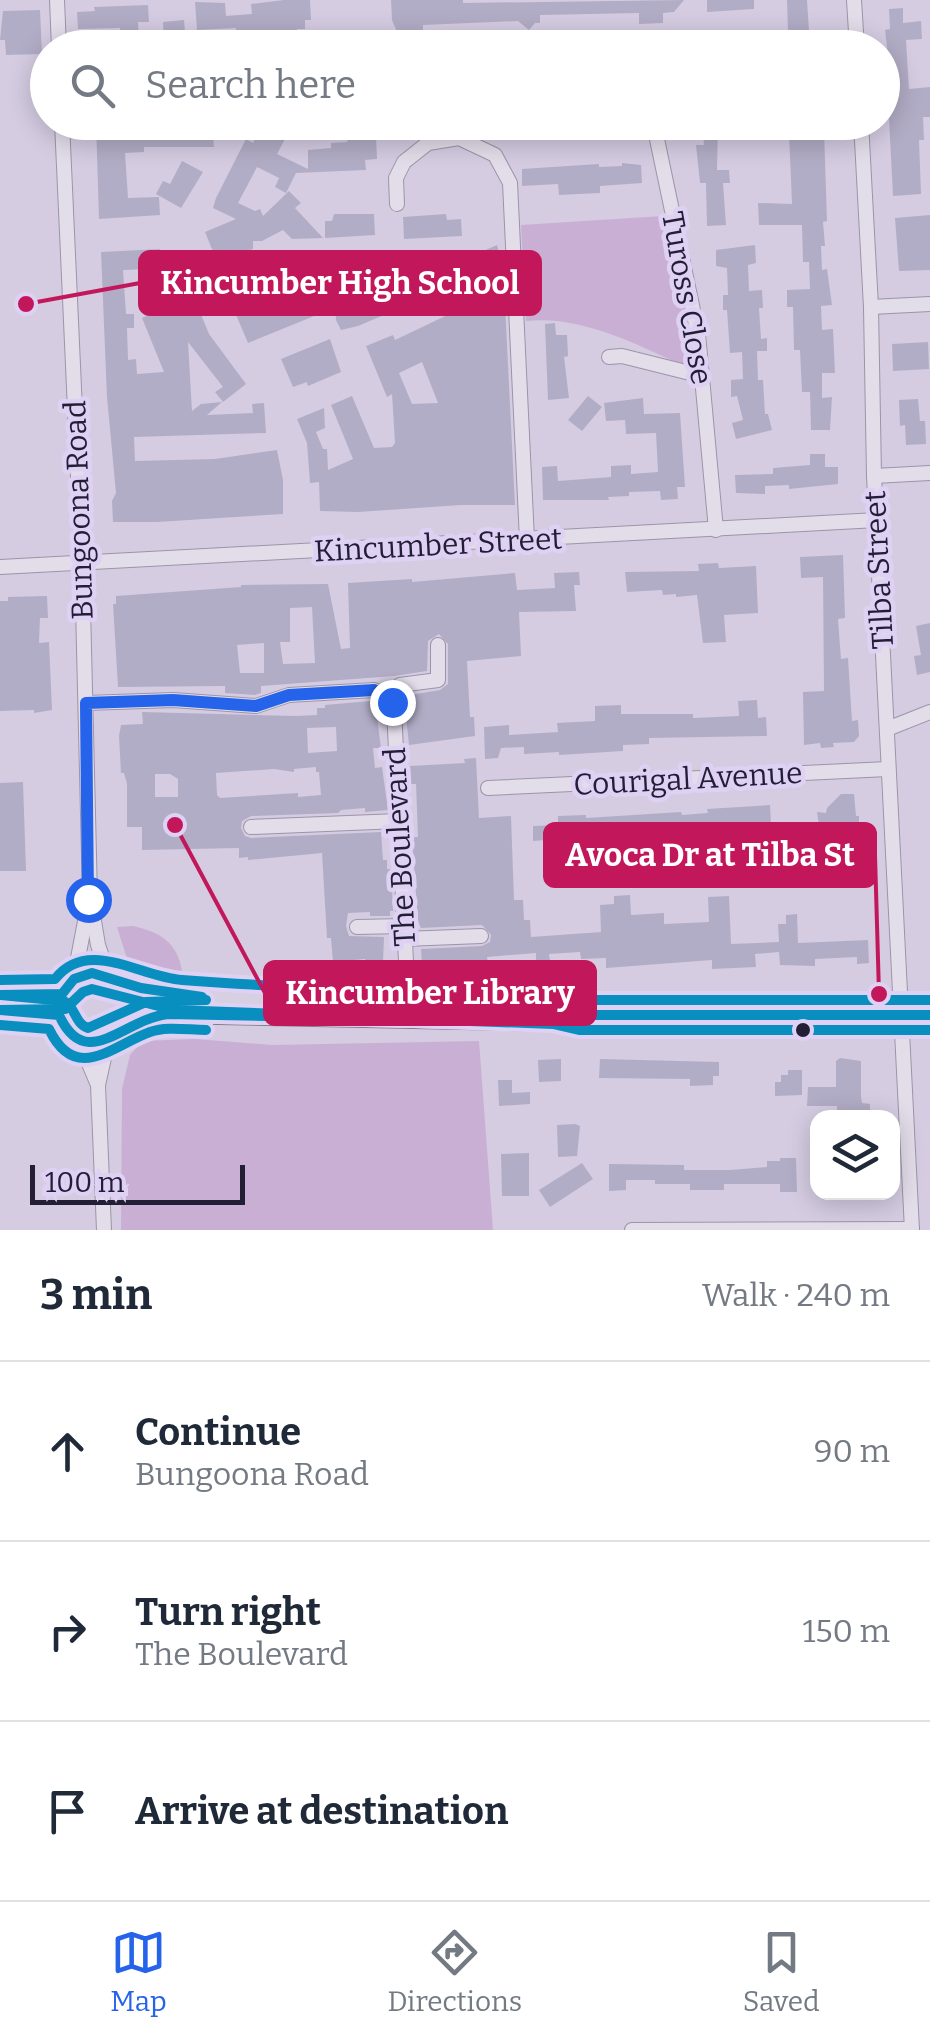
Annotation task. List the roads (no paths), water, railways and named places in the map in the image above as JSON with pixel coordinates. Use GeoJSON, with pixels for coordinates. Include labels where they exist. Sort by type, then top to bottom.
{"type":"FeatureCollection","features":[{"type":"Feature","properties":{"kind":"main road"},"geometry":{"type":"LineString","coordinates":[[0,995],[68,986],[92,973],[187,996],[555,1009],[578,1015],[930,1015]]}},
{"type":"Feature","properties":{"kind":"main road"},"geometry":{"type":"LineString","coordinates":[[113,979],[128,1002],[128,1017],[114,1036]]}},
{"type":"Feature","properties":{"kind":"main road"},"geometry":{"type":"LineString","coordinates":[[68,986],[60,1015],[66,1030],[79,1040],[93,1043],[151,1016],[168,1014],[555,1022],[578,1015]]}},
{"type":"Feature","properties":{"kind":"main road"},"geometry":{"type":"LineString","coordinates":[[0,1010],[60,1015]]}},
{"type":"Feature","properties":{"kind":"street"},"geometry":{"type":"LineString","coordinates":[[57,0],[58,30]]}},
{"type":"Feature","properties":{"kind":"street"},"geometry":{"type":"LineString","coordinates":[[854,0],[855,30]]}},
{"type":"Feature","properties":{"kind":"street","name":"Bungoona Road"},"geometry":{"type":"LineString","coordinates":[[63,140],[82,564],[90,897],[98,946],[113,979]]}},
{"type":"Feature","properties":{"kind":"street"},"geometry":{"type":"LineString","coordinates":[[398,204],[396,178],[404,162],[428,143],[446,140]]}},
{"type":"Feature","properties":{"kind":"street"},"geometry":{"type":"LineString","coordinates":[[462,140],[495,155],[510,183],[527,540]]}},
{"type":"Feature","properties":{"kind":"street","name":"Tuross Close"},"geometry":{"type":"LineString","coordinates":[[657,140],[698,334],[716,530]]}},
{"type":"Feature","properties":{"kind":"street","name":"Tilba Street"},"geometry":{"type":"LineString","coordinates":[[861,140],[912,1230]]}},
{"type":"Feature","properties":{"kind":"street"},"geometry":{"type":"LineString","coordinates":[[871,307],[930,304]]}},
{"type":"Feature","properties":{"kind":"street"},"geometry":{"type":"LineString","coordinates":[[608,357],[622,356],[702,376]]}},
{"type":"Feature","properties":{"kind":"street"},"geometry":{"type":"LineString","coordinates":[[874,476],[930,473]]}},
{"type":"Feature","properties":{"kind":"street","name":"Kincumber Street"},"geometry":{"type":"LineString","coordinates":[[0,567],[877,520]]}},
{"type":"Feature","properties":{"kind":"street"},"geometry":{"type":"LineString","coordinates":[[86,703],[173,700],[256,706],[289,695],[374,690],[386,696],[400,685],[438,680],[438,644]]}},
{"type":"Feature","properties":{"kind":"street","name":"The Boulevard"},"geometry":{"type":"LineString","coordinates":[[386,696],[394,708],[408,1004]]}},
{"type":"Feature","properties":{"kind":"street"},"geometry":{"type":"LineString","coordinates":[[887,729],[930,712]]}},
{"type":"Feature","properties":{"kind":"street","name":"Courigal Avenue"},"geometry":{"type":"LineString","coordinates":[[488,788],[888,769]]}},
{"type":"Feature","properties":{"kind":"street"},"geometry":{"type":"LineString","coordinates":[[251,827],[399,820]]}},
{"type":"Feature","properties":{"kind":"street","name":"Bungoona Road"},"geometry":{"type":"LineString","coordinates":[[68,986],[90,897]]}},
{"type":"Feature","properties":{"kind":"street"},"geometry":{"type":"LineString","coordinates":[[357,928],[480,936]]}},
{"type":"Feature","properties":{"kind":"street"},"geometry":{"type":"LineString","coordinates":[[104,1230],[98,1085],[114,1036]]}},
{"type":"Feature","properties":{"kind":"street"},"geometry":{"type":"LineString","coordinates":[[79,1040],[98,1085]]}},
{"type":"Feature","properties":{"kind":"street"},"geometry":{"type":"LineString","coordinates":[[632,1230],[912,1230]]}},
{"type":"Feature","properties":{"kind":"place","name":"Kincumber High School"},"geometry":{"type":"Point","coordinates":[26,304]}},
{"type":"Feature","properties":{"kind":"place","name":"Kincumber Library"},"geometry":{"type":"Point","coordinates":[175,825]}},
{"type":"Feature","properties":{"kind":"place","name":"Avoca Dr at Tilba St"},"geometry":{"type":"Point","coordinates":[879,994]}}]}
